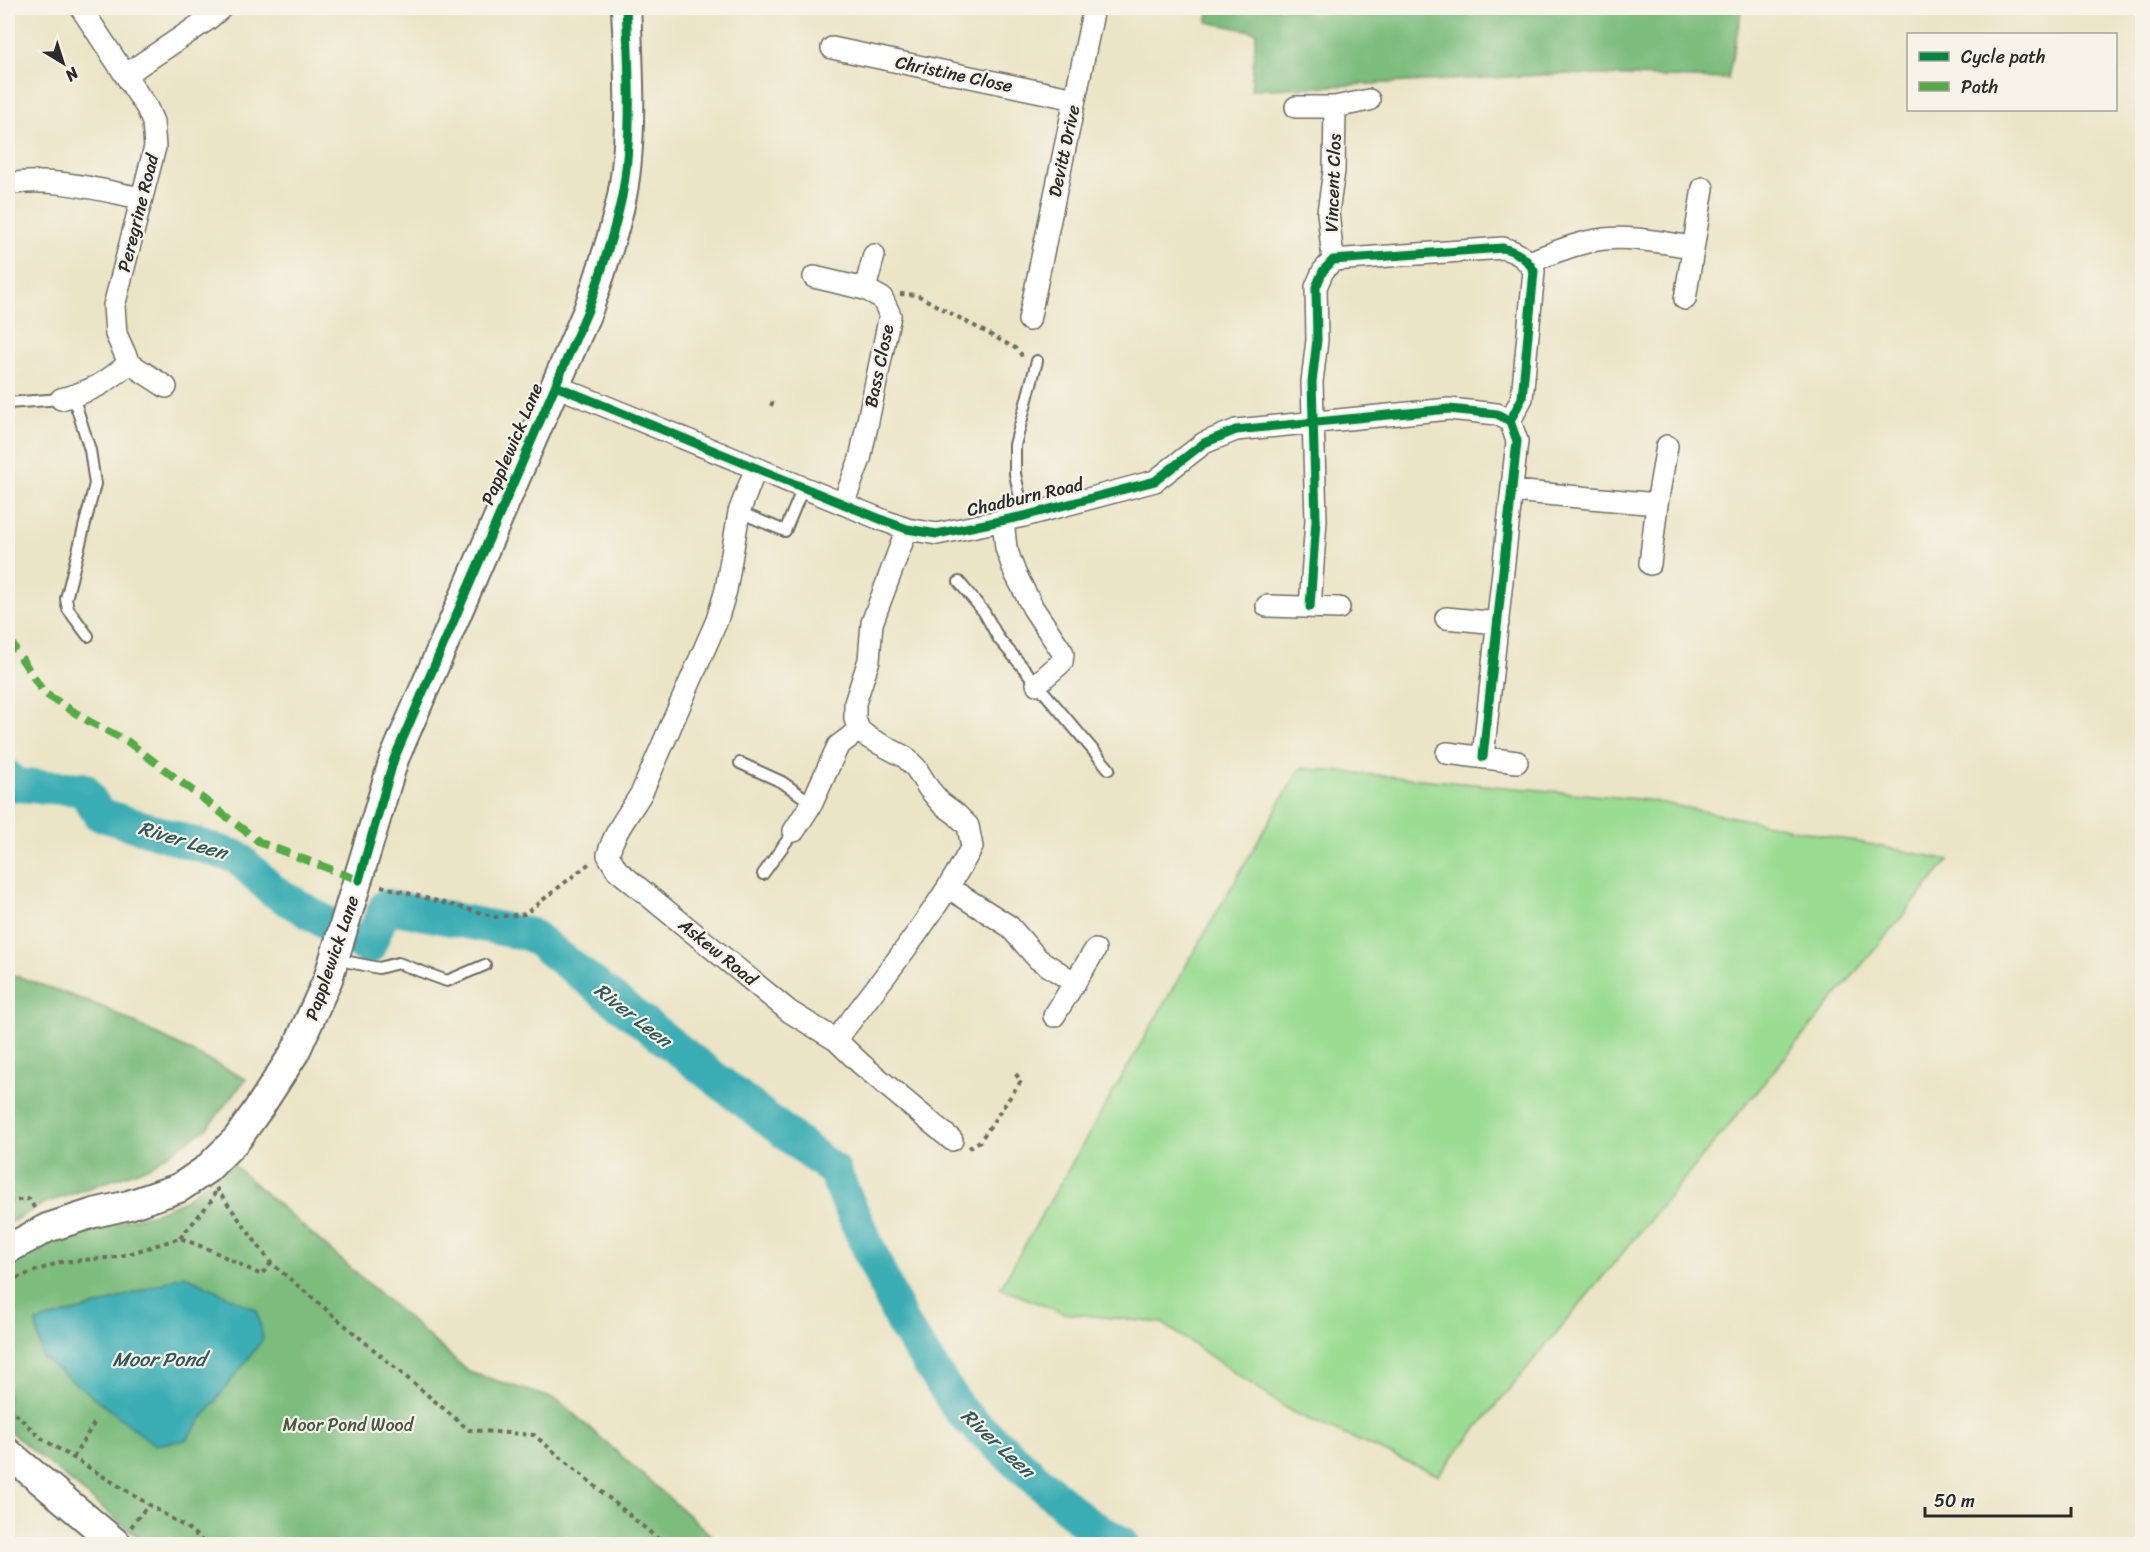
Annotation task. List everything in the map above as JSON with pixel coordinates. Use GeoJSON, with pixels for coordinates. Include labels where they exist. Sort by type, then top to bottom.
{"type":"FeatureCollection","features":[{"type":"Feature","properties":{"kind":"street","name":"Peregrine Road"},"geometry":{"type":"LineString","coordinates":[[81,8],[147,108],[153,122],[155,136],[155,147],[114,306],[116,334],[129,363]]}},
{"type":"Feature","properties":{"kind":"street"},"geometry":{"type":"LineString","coordinates":[[125,75],[207,21],[219,8]]}},
{"type":"Feature","properties":{"kind":"street","name":"Papplewick Lane"},"geometry":{"type":"LineString","coordinates":[[8,1249],[46,1228],[129,1205],[179,1188],[207,1169],[237,1139],[260,1108],[295,1052],[313,1016],[359,880],[394,759],[556,386],[588,310],[605,262],[622,194],[628,141],[626,8]]}},
{"type":"Feature","properties":{"kind":"street","name":"Devitt Drive"},"geometry":{"type":"LineString","coordinates":[[1029,320],[1044,297],[1075,99],[1094,8]]}},
{"type":"Feature","properties":{"kind":"street","name":"Christine Close"},"geometry":{"type":"LineString","coordinates":[[832,48],[1075,99]]}},
{"type":"Feature","properties":{"kind":"street"},"geometry":{"type":"LineString","coordinates":[[1296,107],[1335,107],[1369,100]]}},
{"type":"Feature","properties":{"kind":"street","name":"Vincent Clos"},"geometry":{"type":"LineString","coordinates":[[1333,260],[1328,212],[1334,171],[1335,107]]}},
{"type":"Feature","properties":{"kind":"street"},"geometry":{"type":"LineString","coordinates":[[8,184],[33,182],[84,186],[141,198]]}},
{"type":"Feature","properties":{"kind":"street"},"geometry":{"type":"LineString","coordinates":[[1685,299],[1703,188]]}},
{"type":"Feature","properties":{"kind":"street"},"geometry":{"type":"LineString","coordinates":[[1529,262],[1572,246],[1604,239],[1634,238],[1692,247]]}},
{"type":"Feature","properties":{"kind":"street"},"geometry":{"type":"LineString","coordinates":[[1310,607],[1316,519],[1312,382],[1317,340],[1316,287],[1323,271],[1333,260],[1503,248],[1516,252],[1529,262],[1534,271],[1522,398],[1510,421],[1518,441],[1483,758]]}},
{"type":"Feature","properties":{"kind":"street"},"geometry":{"type":"LineString","coordinates":[[814,277],[874,293],[874,255]]}},
{"type":"Feature","properties":{"kind":"street","name":"Bass Close"},"geometry":{"type":"LineString","coordinates":[[843,504],[860,459],[890,315],[874,293]]}},
{"type":"Feature","properties":{"kind":"street"},"geometry":{"type":"LineString","coordinates":[[67,398],[87,393],[110,379],[129,363],[166,387]]}},
{"type":"Feature","properties":{"kind":"street","name":"Chadburn Road"},"geometry":{"type":"LineString","coordinates":[[556,386],[907,529],[937,534],[1014,518],[1155,481],[1204,443],[1236,430],[1449,409],[1497,414],[1510,421]]}},
{"type":"Feature","properties":{"kind":"street"},"geometry":{"type":"LineString","coordinates":[[1650,564],[1667,446]]}},
{"type":"Feature","properties":{"kind":"street"},"geometry":{"type":"LineString","coordinates":[[608,855],[613,837],[642,792],[717,620],[726,590],[739,512],[756,468]]}},
{"type":"Feature","properties":{"kind":"street"},"geometry":{"type":"LineString","coordinates":[[1513,491],[1657,504]]}},
{"type":"Feature","properties":{"kind":"street"},"geometry":{"type":"LineString","coordinates":[[1014,518],[1006,548],[1015,573],[1033,608],[1063,652],[1062,662],[1037,684]]}},
{"type":"Feature","properties":{"kind":"street"},"geometry":{"type":"LineString","coordinates":[[836,1040],[949,888],[972,847],[968,826],[941,803],[916,768],[905,757],[869,738],[859,730],[855,719],[855,703],[869,660],[872,623],[907,529]]}},
{"type":"Feature","properties":{"kind":"street"},"geometry":{"type":"LineString","coordinates":[[1267,606],[1339,608]]}},
{"type":"Feature","properties":{"kind":"street"},"geometry":{"type":"LineString","coordinates":[[1446,618],[1498,623]]}},
{"type":"Feature","properties":{"kind":"street"},"geometry":{"type":"LineString","coordinates":[[794,831],[812,803],[838,746],[859,730]]}},
{"type":"Feature","properties":{"kind":"street"},"geometry":{"type":"LineString","coordinates":[[1447,753],[1517,762]]}},
{"type":"Feature","properties":{"kind":"street","name":"Askew Road"},"geometry":{"type":"LineString","coordinates":[[608,855],[617,870],[790,1012],[836,1040],[861,1064],[952,1140]]}},
{"type":"Feature","properties":{"kind":"street"},"geometry":{"type":"LineString","coordinates":[[949,888],[1009,926],[1038,959],[1075,983]]}},
{"type":"Feature","properties":{"kind":"street"},"geometry":{"type":"LineString","coordinates":[[1054,1016],[1095,950]]}},
{"type":"Feature","properties":{"kind":"street"},"geometry":{"type":"LineString","coordinates":[[8,1454],[117,1545]]}},
{"type":"Feature","properties":{"kind":"lane"},"geometry":{"type":"LineString","coordinates":[[1014,518],[1016,445],[1037,361]]}},
{"type":"Feature","properties":{"kind":"lane"},"geometry":{"type":"LineString","coordinates":[[8,403],[67,398],[90,450],[95,484],[66,599],[68,609],[88,636]]}},
{"type":"Feature","properties":{"kind":"lane"},"geometry":{"type":"LineString","coordinates":[[739,512],[786,531],[803,488]]}},
{"type":"Feature","properties":{"kind":"lane"},"geometry":{"type":"LineString","coordinates":[[959,582],[984,612],[999,639],[1109,769]]}},
{"type":"Feature","properties":{"kind":"lane"},"geometry":{"type":"LineString","coordinates":[[740,763],[782,782],[812,803]]}},
{"type":"Feature","properties":{"kind":"lane"},"geometry":{"type":"LineString","coordinates":[[763,874],[794,831]]}},
{"type":"Feature","properties":{"kind":"lane"},"geometry":{"type":"LineString","coordinates":[[334,959],[379,968],[398,963],[447,981],[485,965]]}},
{"type":"Feature","properties":{"kind":"path"},"geometry":{"type":"LineString","coordinates":[[874,293],[916,295],[1015,348],[1021,354],[1023,366]]}},
{"type":"Feature","properties":{"kind":"path"},"geometry":{"type":"LineString","coordinates":[[771,406],[773,401]]}},
{"type":"Feature","properties":{"kind":"path"},"geometry":{"type":"LineString","coordinates":[[359,880],[496,917],[525,914],[588,863],[608,855]]}},
{"type":"Feature","properties":{"kind":"path"},"geometry":{"type":"LineString","coordinates":[[952,1140],[950,1148],[966,1150],[981,1141],[1021,1081],[1015,1073]]}},
{"type":"Feature","properties":{"kind":"path"},"geometry":{"type":"LineString","coordinates":[[207,1169],[212,1181],[271,1263],[469,1430],[534,1435],[664,1545]]}},
{"type":"Feature","properties":{"kind":"path"},"geometry":{"type":"LineString","coordinates":[[8,1281],[60,1262],[118,1257],[180,1239],[212,1200]]}},
{"type":"Feature","properties":{"kind":"path"},"geometry":{"type":"LineString","coordinates":[[180,1239],[213,1251],[261,1275],[271,1263]]}},
{"type":"Feature","properties":{"kind":"path"},"geometry":{"type":"LineString","coordinates":[[8,1407],[41,1438],[190,1530],[206,1545]]}},
{"type":"Feature","properties":{"kind":"path"},"geometry":{"type":"LineString","coordinates":[[73,1458],[96,1419]]}},
{"type":"Feature","properties":{"kind":"green space"},"geometry":{"type":"Polygon","coordinates":[[[1209,8],[1742,8],[1728,79],[1562,74],[1251,90],[1256,32],[1207,22],[1209,8]]]}},
{"type":"Feature","properties":{"kind":"green space"},"geometry":{"type":"Polygon","coordinates":[[[1300,768],[1647,800],[1949,860],[1438,1475],[1292,1412],[1162,1323],[1063,1313],[1000,1288],[1300,768]]]}},
{"type":"Feature","properties":{"kind":"green space"},"geometry":{"type":"Polygon","coordinates":[[[8,973],[103,1007],[246,1079],[207,1128],[149,1167],[43,1204],[8,1224],[8,973]]]}},
{"type":"Feature","properties":{"kind":"green space","name":"Moor Pond Wood"},"geometry":{"type":"Polygon","coordinates":[[[230,1162],[469,1372],[558,1400],[721,1544],[146,1544],[8,1430],[8,1267],[24,1255],[65,1236],[159,1212],[186,1199],[230,1162]],[[103,1304],[36,1322],[42,1357],[103,1304]]]}},
{"type":"Feature","properties":{"kind":"water","name":"Moor Pond"},"geometry":{"type":"Polygon","coordinates":[[[184,1275],[257,1310],[263,1339],[186,1440],[155,1445],[42,1357],[36,1322],[103,1304],[184,1275]]]}},
{"type":"Feature","properties":{"kind":"waterway","name":"River Leen"},"geometry":{"type":"LineString","coordinates":[[8,777],[13,785],[83,789],[99,814],[237,857],[272,890],[368,948],[386,906],[531,935],[834,1171],[902,1323],[961,1412],[1083,1521],[1123,1544]]}},
{"type":"Feature","properties":{"kind":"marked path"},"geometry":{"type":"LineString","coordinates":[[8,638],[44,693],[90,722],[127,741],[261,843],[359,880]]}},
{"type":"Feature","properties":{"kind":"cycle path"},"geometry":{"type":"LineString","coordinates":[[359,880],[394,759],[588,310],[607,254],[622,196],[628,150],[626,8]]}},
{"type":"Feature","properties":{"kind":"cycle path"},"geometry":{"type":"LineString","coordinates":[[1310,607],[1316,520],[1312,382],[1317,340],[1316,287],[1323,271],[1333,260],[1503,248],[1517,253],[1528,262],[1534,271],[1522,398],[1510,421],[1517,441],[1483,757]]}},
{"type":"Feature","properties":{"kind":"cycle path"},"geometry":{"type":"LineString","coordinates":[[556,386],[885,521],[907,529],[937,534],[1024,516],[1155,481],[1204,443],[1236,430],[1449,409],[1497,414],[1510,421]]}}]}
